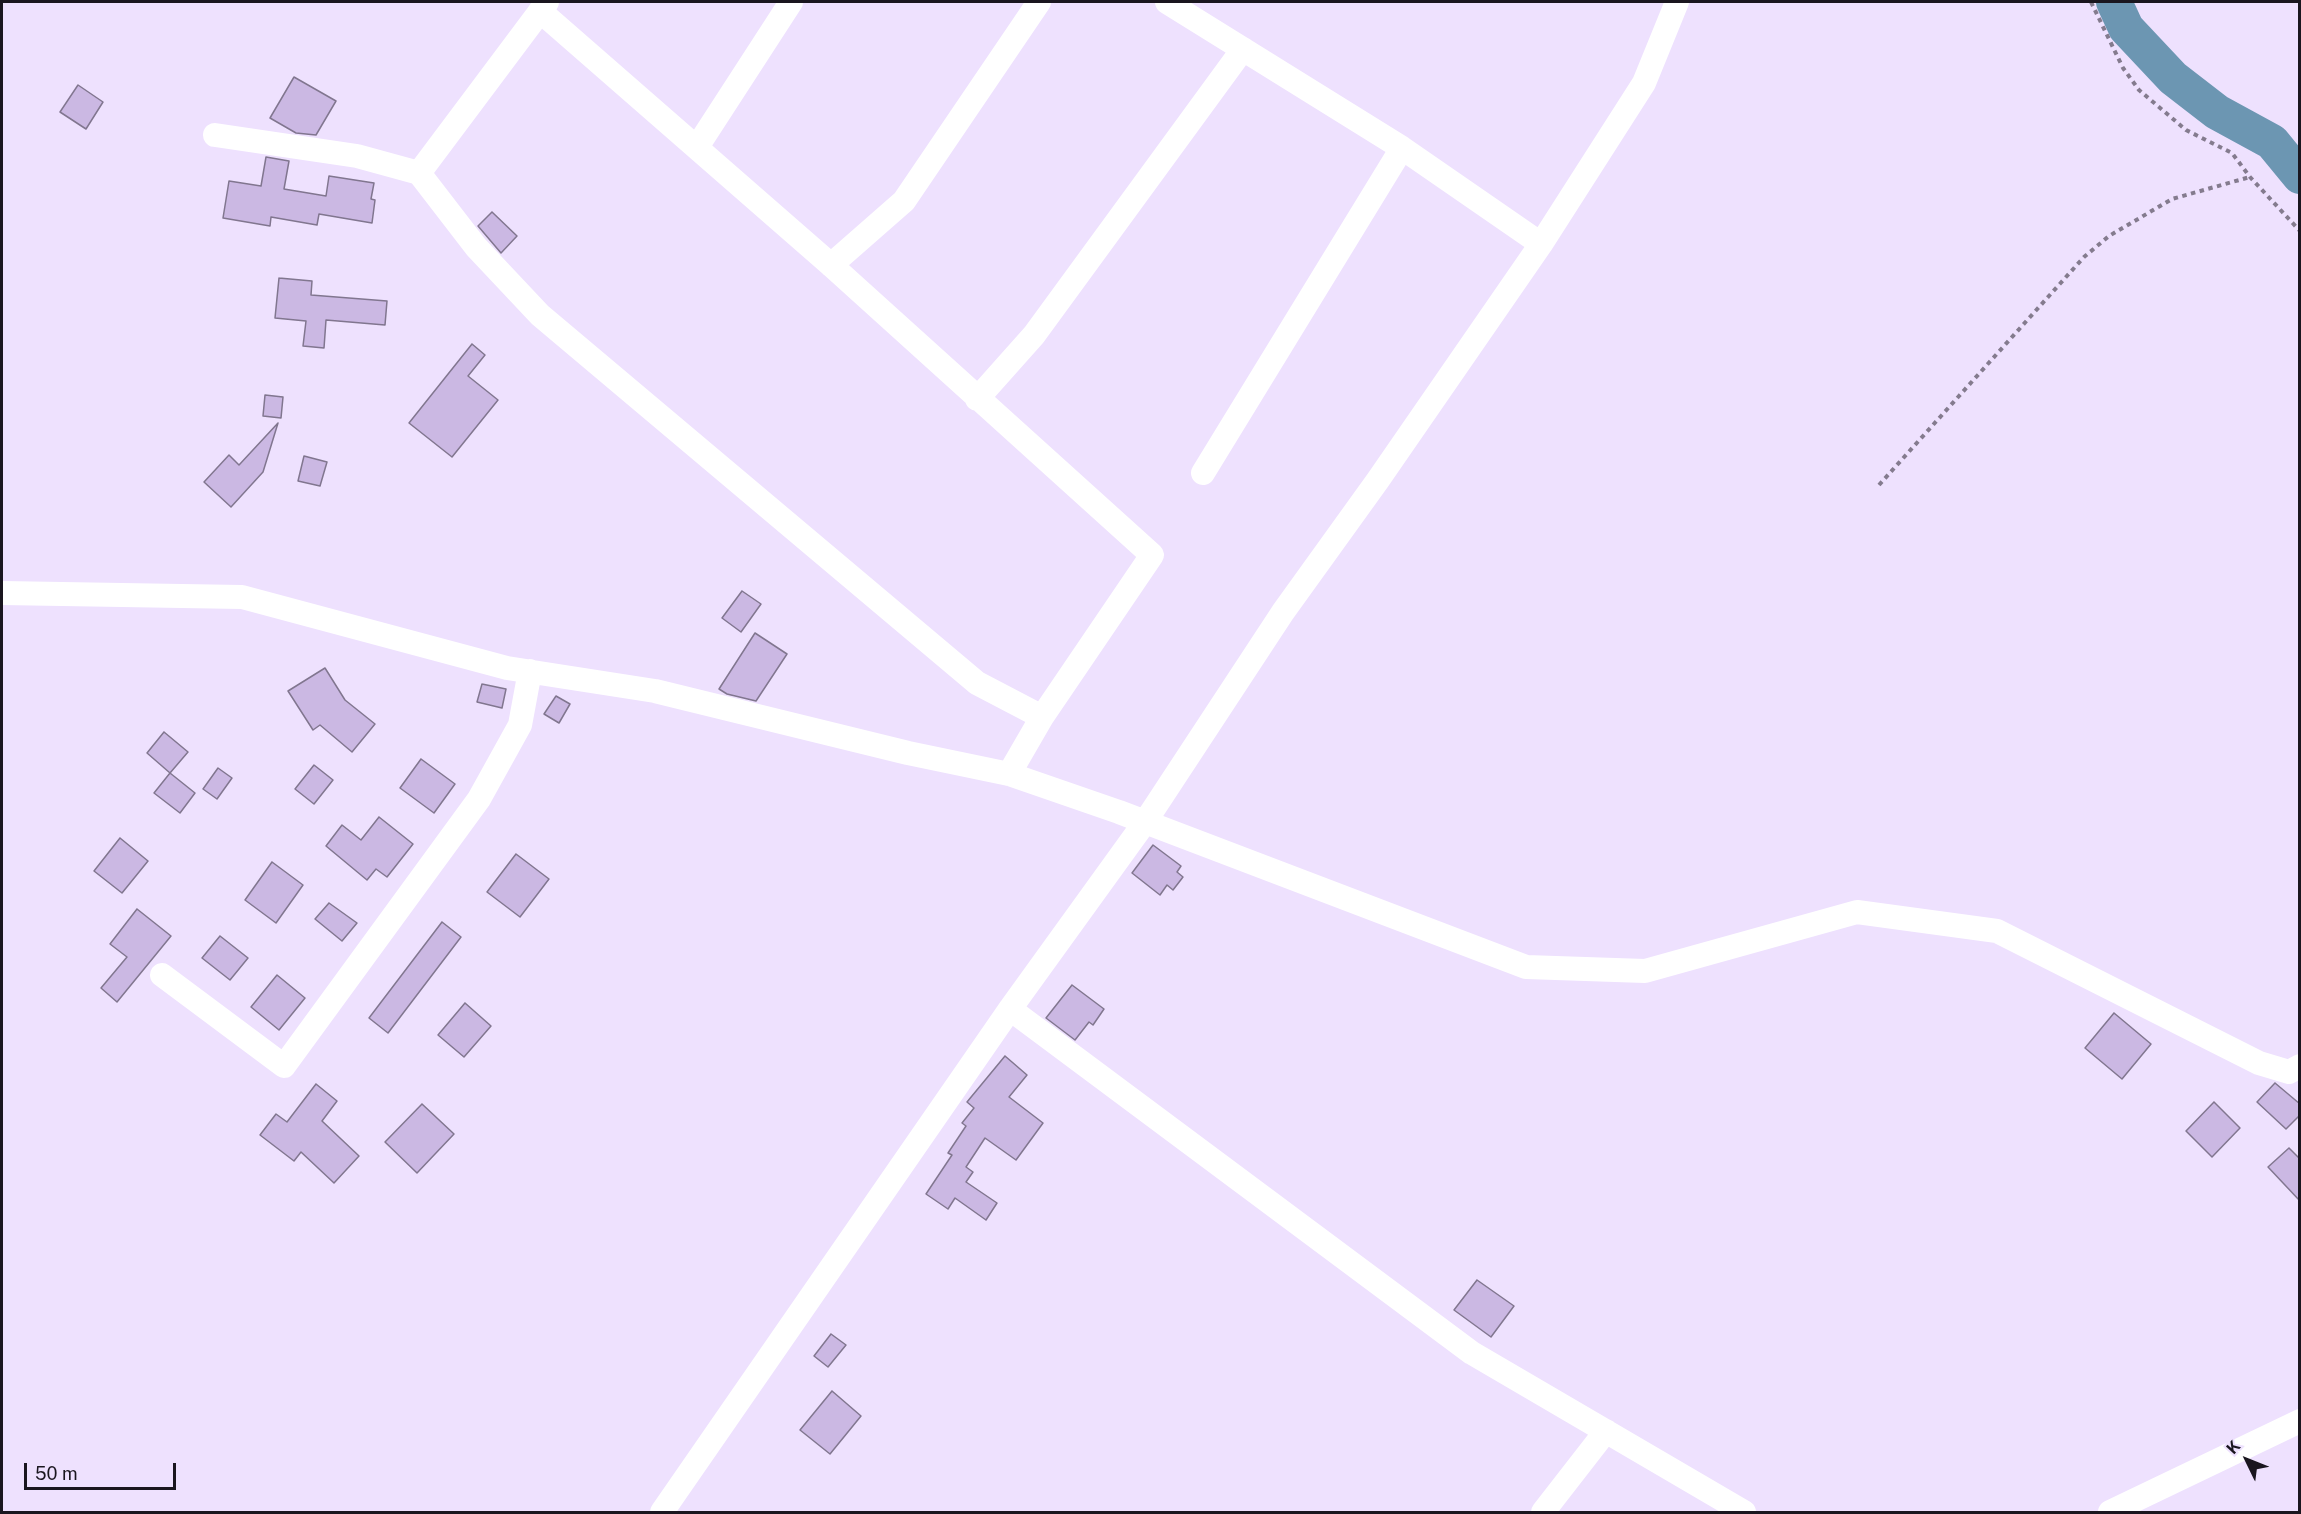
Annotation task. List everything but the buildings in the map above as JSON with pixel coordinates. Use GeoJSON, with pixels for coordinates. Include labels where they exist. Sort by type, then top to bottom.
{"type":"FeatureCollection","features":[{"type":"Feature","properties":{"kind":"street"},"geometry":{"type":"LineString","coordinates":[[696,147],[791,2]]}},
{"type":"Feature","properties":{"kind":"street"},"geometry":{"type":"LineString","coordinates":[[831,265],[904,201],[1039,2]]}},
{"type":"Feature","properties":{"kind":"street"},"geometry":{"type":"LineString","coordinates":[[1167,2],[1402,148],[1533,239]]}},
{"type":"Feature","properties":{"kind":"street"},"geometry":{"type":"LineString","coordinates":[[662,1512],[1010,1009],[1134,818],[1378,480],[1533,239],[1644,83],[1677,2]]}},
{"type":"Feature","properties":{"kind":"street"},"geometry":{"type":"LineString","coordinates":[[419,173],[543,6],[696,147],[831,265],[1152,555],[1042,717],[1009,774]]}},
{"type":"Feature","properties":{"kind":"street"},"geometry":{"type":"LineString","coordinates":[[977,399],[1034,335],[1243,49]]}},
{"type":"Feature","properties":{"kind":"street"},"geometry":{"type":"LineString","coordinates":[[215,135],[357,156],[419,173],[476,247],[540,315],[977,682],[1042,717]]}},
{"type":"Feature","properties":{"kind":"street"},"geometry":{"type":"LineString","coordinates":[[1203,473],[1402,148]]}},
{"type":"Feature","properties":{"kind":"street"},"geometry":{"type":"LineString","coordinates":[[2,593],[242,597],[507,668],[655,691],[908,753],[1009,774],[1134,818],[1526,967],[1645,971],[1857,912],[1997,931],[2259,1063],[2289,1072],[2300,1066]]}},
{"type":"Feature","properties":{"kind":"street"},"geometry":{"type":"LineString","coordinates":[[162,975],[284,1066],[478,799],[520,725],[530,671]]}},
{"type":"Feature","properties":{"kind":"street"},"geometry":{"type":"LineString","coordinates":[[1010,1009],[1472,1353],[1744,1512]]}},
{"type":"Feature","properties":{"kind":"street"},"geometry":{"type":"LineString","coordinates":[[2110,1512],[2300,1421]]}},
{"type":"Feature","properties":{"kind":"street"},"geometry":{"type":"LineString","coordinates":[[1543,1512],[1606,1431]]}},
{"type":"Feature","properties":{"kind":"path"},"geometry":{"type":"LineString","coordinates":[[2091,2],[2123,68],[2139,90],[2186,130],[2232,153],[2250,177],[2300,231]]}},
{"type":"Feature","properties":{"kind":"path"},"geometry":{"type":"LineString","coordinates":[[1879,485],[2084,257],[2101,243],[2172,199],[2250,177]]}},
{"type":"Feature","properties":{"kind":"waterway"},"geometry":{"type":"LineString","coordinates":[[2114,2],[2126,28],[2173,78],[2217,112],[2272,142],[2300,176]]}}]}
